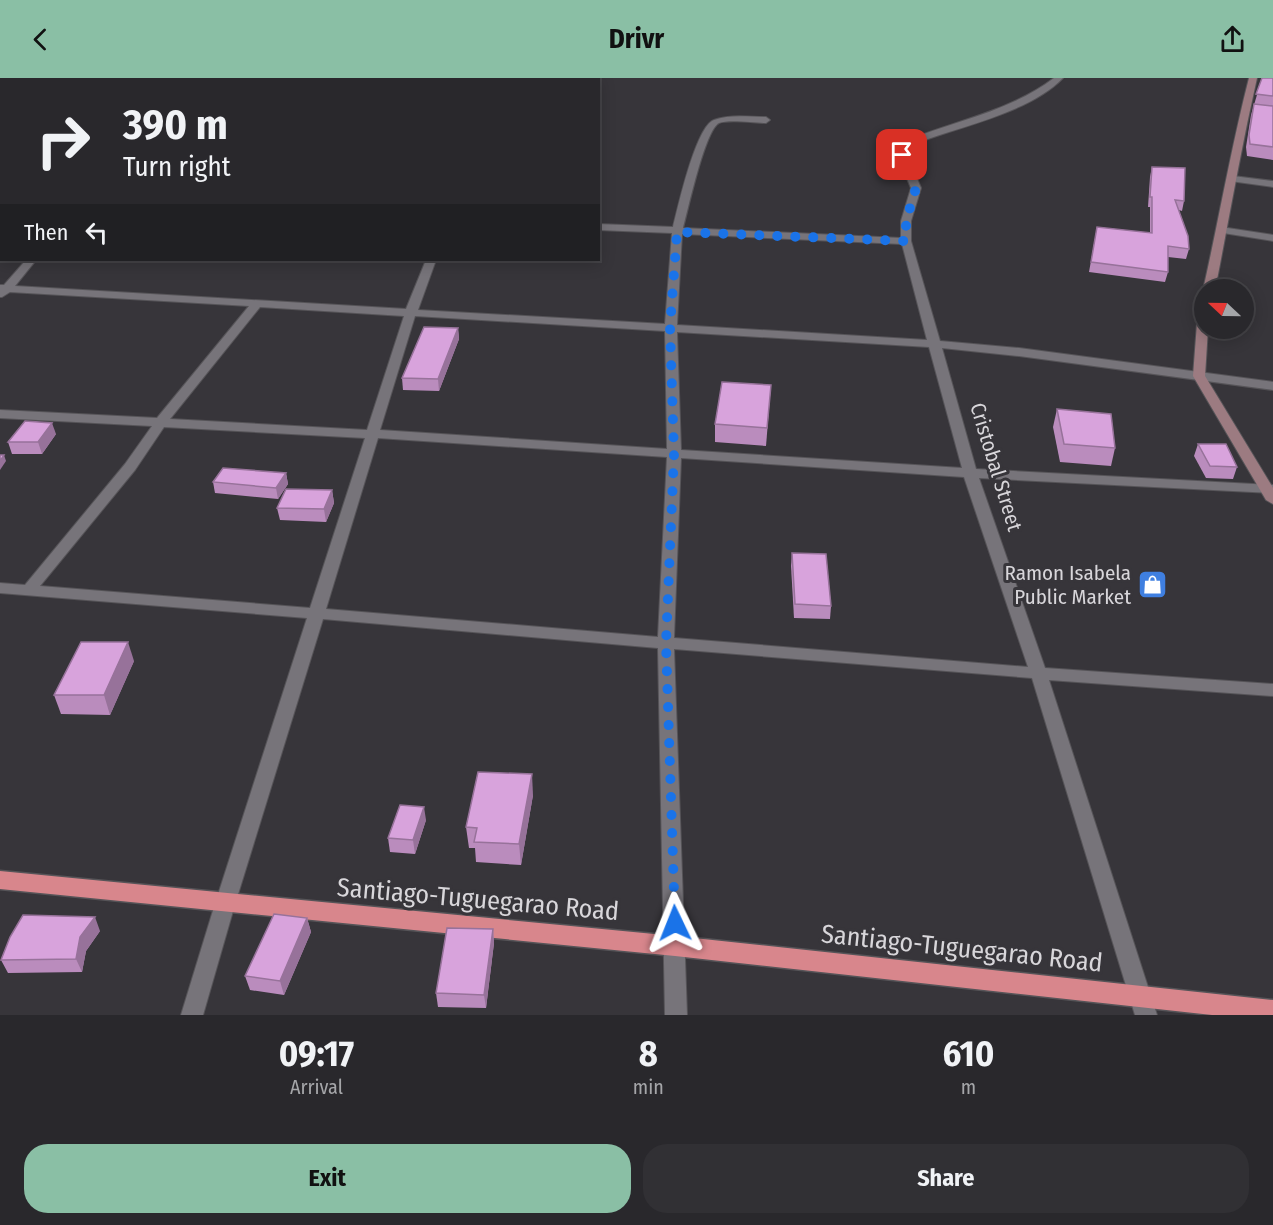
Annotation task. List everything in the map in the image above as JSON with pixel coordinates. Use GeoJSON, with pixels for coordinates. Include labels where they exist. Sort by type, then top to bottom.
{"type":"FeatureCollection","features":[{"type":"Feature","properties":{"kind":"highway","name":"Santiago-Tuguegarao Road"},"geometry":{"type":"LineString","coordinates":[[0,880],[225,904],[675,946],[1143,1005],[1273,1011]]}},
{"type":"Feature","properties":{"kind":"main road"},"geometry":{"type":"LineString","coordinates":[[1211,279],[1233,179],[1237,144],[1250,110],[1253,78]]}},
{"type":"Feature","properties":{"kind":"main road"},"geometry":{"type":"LineString","coordinates":[[1202,339],[1199,376],[1271,492]]}},
{"type":"Feature","properties":{"kind":"street","name":"Cristobal Street"},"geometry":{"type":"LineString","coordinates":[[1059,78],[1039,93],[908,143],[902,155],[916,188],[906,221],[906,241],[970,473],[1039,674],[1143,1005]]}},
{"type":"Feature","properties":{"kind":"street"},"geometry":{"type":"LineString","coordinates":[[676,1015],[666,643],[674,454],[670,327],[677,232],[691,177],[708,129],[715,122],[723,120],[766,120]]}},
{"type":"Feature","properties":{"kind":"street"},"geometry":{"type":"LineString","coordinates":[[1233,179],[1273,184]]}},
{"type":"Feature","properties":{"kind":"street"},"geometry":{"type":"LineString","coordinates":[[600,227],[906,241]]}},
{"type":"Feature","properties":{"kind":"street"},"geometry":{"type":"LineString","coordinates":[[1221,230],[1273,238]]}},
{"type":"Feature","properties":{"kind":"street"},"geometry":{"type":"LineString","coordinates":[[2,291],[30,261]]}},
{"type":"Feature","properties":{"kind":"street"},"geometry":{"type":"LineString","coordinates":[[192,1015],[315,612],[411,312],[432,261]]}},
{"type":"Feature","properties":{"kind":"street"},"geometry":{"type":"LineString","coordinates":[[2,291],[258,302],[934,344],[1019,352],[1273,386]]}},
{"type":"Feature","properties":{"kind":"street"},"geometry":{"type":"LineString","coordinates":[[29,590],[130,467],[161,422],[258,302]]}},
{"type":"Feature","properties":{"kind":"street"},"geometry":{"type":"LineString","coordinates":[[0,414],[373,434],[1271,492]]}},
{"type":"Feature","properties":{"kind":"street"},"geometry":{"type":"LineString","coordinates":[[0,588],[315,612],[1039,674],[1273,690]]}},
{"type":"Feature","properties":{"kind":"building"},"geometry":{"type":"Polygon","coordinates":[[[1262,78],[1273,78],[1273,96],[1256,94],[1262,78]]]}},
{"type":"Feature","properties":{"kind":"building"},"geometry":{"type":"Polygon","coordinates":[[[1254,104],[1273,106],[1273,147],[1250,144],[1249,135],[1254,104]]]}},
{"type":"Feature","properties":{"kind":"building"},"geometry":{"type":"Polygon","coordinates":[[[1152,167],[1185,168],[1184,201],[1175,200],[1188,236],[1189,249],[1168,246],[1168,272],[1091,262],[1097,227],[1152,233],[1152,197],[1150,197],[1152,167]]]}},
{"type":"Feature","properties":{"kind":"building"},"geometry":{"type":"Polygon","coordinates":[[[424,327],[458,328],[438,379],[402,378],[424,327]]]}},
{"type":"Feature","properties":{"kind":"building"},"geometry":{"type":"Polygon","coordinates":[[[722,382],[771,385],[767,428],[715,424],[722,382]]]}},
{"type":"Feature","properties":{"kind":"building"},"geometry":{"type":"Polygon","coordinates":[[[1057,409],[1111,414],[1115,448],[1064,444],[1057,409]]]}},
{"type":"Feature","properties":{"kind":"building"},"geometry":{"type":"Polygon","coordinates":[[[25,421],[52,423],[38,442],[8,442],[25,421]]]}},
{"type":"Feature","properties":{"kind":"building"},"geometry":{"type":"Polygon","coordinates":[[[1198,444],[1226,444],[1237,467],[1210,466],[1198,444]]]}},
{"type":"Feature","properties":{"kind":"building"},"geometry":{"type":"Polygon","coordinates":[[[223,468],[286,473],[276,488],[213,482],[223,468]]]}},
{"type":"Feature","properties":{"kind":"building"},"geometry":{"type":"Polygon","coordinates":[[[286,489],[332,490],[324,509],[277,508],[286,489]]]}},
{"type":"Feature","properties":{"kind":"building"},"geometry":{"type":"Polygon","coordinates":[[[792,553],[826,554],[831,606],[795,604],[792,553]]]}},
{"type":"Feature","properties":{"kind":"building"},"geometry":{"type":"Polygon","coordinates":[[[81,642],[128,642],[104,695],[54,695],[81,642]]]}},
{"type":"Feature","properties":{"kind":"building"},"geometry":{"type":"Polygon","coordinates":[[[478,772],[532,774],[519,844],[474,842],[477,828],[466,827],[478,772]]]}},
{"type":"Feature","properties":{"kind":"building"},"geometry":{"type":"Polygon","coordinates":[[[400,805],[424,807],[413,840],[388,838],[400,805]]]}},
{"type":"Feature","properties":{"kind":"building"},"geometry":{"type":"Polygon","coordinates":[[[274,914],[307,918],[280,981],[245,976],[274,914]]]}},
{"type":"Feature","properties":{"kind":"building"},"geometry":{"type":"Polygon","coordinates":[[[23,915],[95,917],[80,937],[76,959],[1,960],[10,937],[23,915]]]}},
{"type":"Feature","properties":{"kind":"building"},"geometry":{"type":"Polygon","coordinates":[[[447,928],[493,929],[484,995],[436,993],[447,928]]]}},
{"type":"Feature","properties":{"kind":"place","name":"Ramon Isabela Public Market"},"geometry":{"type":"Point","coordinates":[1152,585]}},
{"type":"Feature","properties":{"kind":"route"},"geometry":{"type":"LineString","coordinates":[[675,923],[666,643],[674,454],[670,327],[677,232],[906,241],[906,221],[916,188],[902,155]]}}]}
